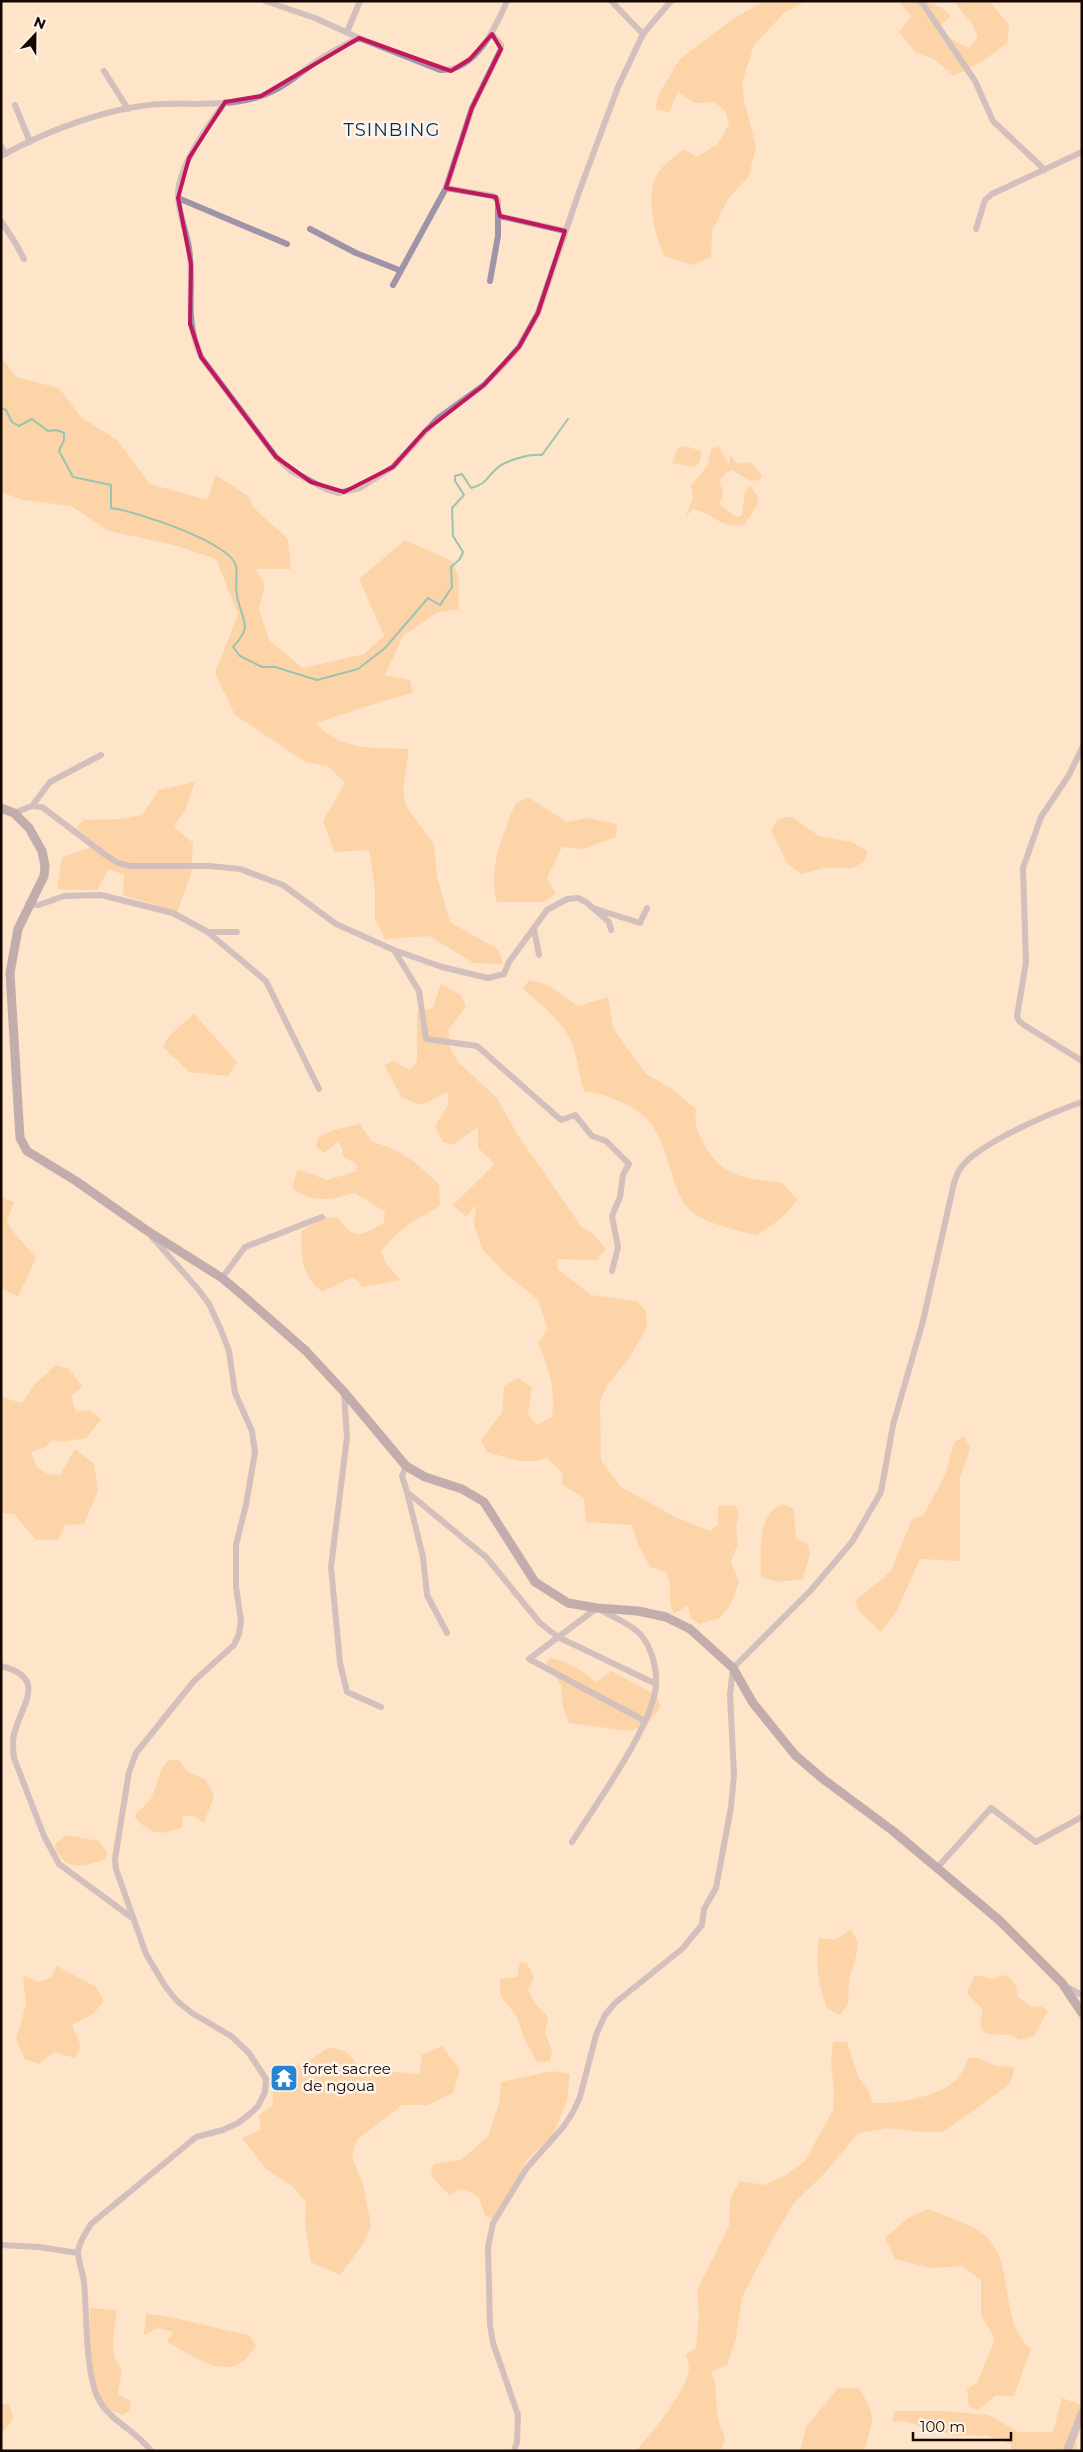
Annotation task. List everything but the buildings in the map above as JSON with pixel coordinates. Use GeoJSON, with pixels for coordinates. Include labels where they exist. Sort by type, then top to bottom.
{"type":"FeatureCollection","features":[{"type":"Feature","properties":{"kind":"main road"},"geometry":{"type":"LineString","coordinates":[[1,808],[14,813],[36,837],[44,866],[44,876],[28,904],[14,944],[10,973],[14,1070],[21,1144],[27,1150],[76,1181],[146,1230],[222,1278],[282,1329],[344,1392],[406,1466],[425,1477],[472,1494],[484,1502],[535,1582],[568,1603],[597,1608],[638,1611],[666,1618],[690,1629],[733,1668],[754,1703],[795,1755],[999,1920],[1062,1983],[1082,2013]]}},
{"type":"Feature","properties":{"kind":"street"},"geometry":{"type":"LineString","coordinates":[[265,1],[440,70],[451,71],[470,59],[492,34],[506,1]]}},
{"type":"Feature","properties":{"kind":"street"},"geometry":{"type":"LineString","coordinates":[[347,32],[360,1]]}},
{"type":"Feature","properties":{"kind":"street"},"geometry":{"type":"LineString","coordinates":[[611,1],[643,34]]}},
{"type":"Feature","properties":{"kind":"street"},"geometry":{"type":"LineString","coordinates":[[225,102],[189,158],[180,184],[178,198],[191,264],[190,324],[201,357],[276,457],[305,478],[338,493],[360,488],[393,467],[437,419],[484,385],[519,347],[538,313],[565,231],[618,87],[643,34],[671,1]]}},
{"type":"Feature","properties":{"kind":"street"},"geometry":{"type":"LineString","coordinates":[[921,1],[975,81],[993,121],[1044,170]]}},
{"type":"Feature","properties":{"kind":"street"},"geometry":{"type":"LineString","coordinates":[[393,285],[399,270],[446,188],[472,108],[501,49],[501,45],[492,34]]}},
{"type":"Feature","properties":{"kind":"street"},"geometry":{"type":"LineString","coordinates":[[1,146],[3,155],[81,122],[128,109],[164,104],[225,102],[261,96],[280,88],[311,65],[359,38]]}},
{"type":"Feature","properties":{"kind":"street"},"geometry":{"type":"LineString","coordinates":[[104,71],[128,109]]}},
{"type":"Feature","properties":{"kind":"street"},"geometry":{"type":"LineString","coordinates":[[15,106],[30,142]]}},
{"type":"Feature","properties":{"kind":"street"},"geometry":{"type":"LineString","coordinates":[[976,229],[985,200],[992,194],[1082,152]]}},
{"type":"Feature","properties":{"kind":"street"},"geometry":{"type":"LineString","coordinates":[[446,188],[498,200],[500,216],[490,281]]}},
{"type":"Feature","properties":{"kind":"street"},"geometry":{"type":"LineString","coordinates":[[178,198],[287,244]]}},
{"type":"Feature","properties":{"kind":"street"},"geometry":{"type":"LineString","coordinates":[[500,216],[565,231]]}},
{"type":"Feature","properties":{"kind":"street"},"geometry":{"type":"LineString","coordinates":[[1,222],[24,259]]}},
{"type":"Feature","properties":{"kind":"street"},"geometry":{"type":"LineString","coordinates":[[310,229],[356,253],[399,270]]}},
{"type":"Feature","properties":{"kind":"street"},"geometry":{"type":"LineString","coordinates":[[1082,748],[1069,775],[1041,817],[1023,868],[1026,962],[1017,1016],[1024,1025],[1082,1061]]}},
{"type":"Feature","properties":{"kind":"street"},"geometry":{"type":"LineString","coordinates":[[32,806],[50,782],[101,755]]}},
{"type":"Feature","properties":{"kind":"street"},"geometry":{"type":"LineString","coordinates":[[14,813],[32,806],[50,810],[87,841],[118,863],[148,867],[229,867],[268,878],[298,895],[336,924],[394,950],[442,967],[488,978],[504,974],[509,962],[547,910],[572,897],[578,898],[595,909],[609,922],[611,930]]}},
{"type":"Feature","properties":{"kind":"street"},"geometry":{"type":"LineString","coordinates":[[28,904],[38,905],[64,896],[101,896],[173,913],[208,932],[266,981],[319,1088]]}},
{"type":"Feature","properties":{"kind":"street"},"geometry":{"type":"LineString","coordinates":[[595,909],[640,923],[646,908]]}},
{"type":"Feature","properties":{"kind":"street"},"geometry":{"type":"LineString","coordinates":[[534,929],[539,955]]}},
{"type":"Feature","properties":{"kind":"street"},"geometry":{"type":"LineString","coordinates":[[208,932],[237,932]]}},
{"type":"Feature","properties":{"kind":"street"},"geometry":{"type":"LineString","coordinates":[[394,950],[419,991],[426,1039],[477,1046],[561,1120],[575,1114],[592,1136],[606,1141],[629,1164],[623,1175],[620,1197],[612,1216],[618,1247],[612,1271]]}},
{"type":"Feature","properties":{"kind":"street"},"geometry":{"type":"LineString","coordinates":[[514,2451],[518,2415],[492,2343],[490,2325],[488,2247],[493,2223],[526,2169],[564,2126],[573,2112],[580,2097],[596,2035],[604,2015],[615,2003],[682,1949],[702,1924],[704,1909],[716,1888],[731,1807],[734,1775],[730,1696],[733,1668],[811,1590],[846,1549],[881,1492],[893,1425],[923,1321],[954,1183],[960,1168],[969,1159],[999,1140],[1046,1115],[1082,1102]]}},
{"type":"Feature","properties":{"kind":"street"},"geometry":{"type":"LineString","coordinates":[[222,1278],[245,1247],[322,1217]]}},
{"type":"Feature","properties":{"kind":"street"},"geometry":{"type":"LineString","coordinates":[[146,1230],[183,1270],[213,1313],[229,1351],[235,1393],[252,1431],[254,1452],[248,1495],[236,1545],[236,1587],[241,1621],[239,1634],[234,1645],[194,1681],[168,1714],[141,1743],[128,1772],[115,1859],[119,1880],[131,1907],[131,1917],[146,1954],[166,1986],[177,2001],[192,2013],[231,2036],[249,2053],[266,2079],[265,2092],[258,2106],[238,2123],[196,2137],[91,2224],[83,2237],[78,2253],[84,2281],[89,2350],[98,2400],[107,2412],[140,2439],[151,2451]]}},
{"type":"Feature","properties":{"kind":"street"},"geometry":{"type":"LineString","coordinates":[[344,1392],[347,1437],[331,1567],[340,1663],[347,1692],[381,1707]]}},
{"type":"Feature","properties":{"kind":"street"},"geometry":{"type":"LineString","coordinates":[[406,1466],[402,1476],[423,1557],[427,1595],[447,1633]]}},
{"type":"Feature","properties":{"kind":"street"},"geometry":{"type":"LineString","coordinates":[[407,1492],[486,1557],[540,1623],[558,1637],[656,1684]]}},
{"type":"Feature","properties":{"kind":"street"},"geometry":{"type":"LineString","coordinates":[[572,1842],[645,1721],[651,1710],[656,1684],[651,1654],[639,1634],[597,1608],[529,1658],[645,1721]]}},
{"type":"Feature","properties":{"kind":"street"},"geometry":{"type":"LineString","coordinates":[[1,1666],[20,1673],[26,1680],[30,1693],[14,1733],[12,1745],[14,1758],[49,1849],[59,1864],[72,1876],[131,1917]]}},
{"type":"Feature","properties":{"kind":"street"},"geometry":{"type":"LineString","coordinates":[[937,1868],[991,1808],[1036,1842],[1082,1817]]}},
{"type":"Feature","properties":{"kind":"street"},"geometry":{"type":"LineString","coordinates":[[1062,1983],[1082,1995]]}},
{"type":"Feature","properties":{"kind":"street"},"geometry":{"type":"LineString","coordinates":[[1,2246],[39,2247],[78,2253]]}},
{"type":"Feature","properties":{"kind":"street"},"geometry":{"type":"LineString","coordinates":[[1067,2451],[1082,2413]]}},
{"type":"Feature","properties":{"kind":"highlighted area"},"geometry":{"type":"Polygon","coordinates":[[[492,34],[501,49],[472,108],[446,188],[496,197],[500,216],[565,231],[538,313],[519,347],[484,385],[425,431],[393,467],[344,492],[311,482],[276,457],[201,357],[190,324],[191,264],[178,198],[189,158],[225,102],[261,96],[359,38],[451,71],[470,59],[492,34]]]}},
{"type":"Feature","properties":{"kind":"shaded area"},"geometry":{"type":"Polygon","coordinates":[[[765,1],[806,1],[784,13],[754,45],[742,83],[744,100],[756,146],[749,176],[728,199],[712,231],[711,257],[693,265],[664,256],[654,226],[651,204],[654,182],[658,173],[666,163],[684,149],[697,157],[718,144],[729,124],[725,110],[714,102],[695,103],[678,92],[669,112],[655,109],[660,92],[680,59],[734,18],[765,1]]]}},
{"type":"Feature","properties":{"kind":"shaded area"},"geometry":{"type":"Polygon","coordinates":[[[898,1],[928,2],[939,7],[951,16],[940,26],[945,36],[969,48],[978,37],[973,25],[955,3],[989,1],[1009,25],[1007,43],[984,60],[954,76],[933,59],[915,52],[899,32],[911,16],[898,1]]]}},
{"type":"Feature","properties":{"kind":"shaded area"},"geometry":{"type":"Polygon","coordinates":[[[1,357],[16,377],[59,388],[81,417],[117,440],[150,484],[207,500],[216,475],[248,496],[254,508],[288,539],[291,569],[256,569],[265,584],[259,609],[269,640],[303,668],[364,654],[384,636],[359,579],[405,540],[452,561],[458,575],[459,609],[438,612],[403,636],[385,675],[410,680],[413,693],[316,723],[336,739],[347,743],[371,748],[409,749],[403,789],[406,806],[434,844],[437,876],[450,922],[499,950],[503,964],[474,963],[429,936],[385,939],[375,919],[375,888],[369,850],[334,852],[323,821],[345,783],[328,766],[305,762],[235,715],[215,673],[238,614],[216,559],[174,545],[109,531],[71,506],[23,500],[1,492],[1,357]]]}},
{"type":"Feature","properties":{"kind":"shaded area"},"geometry":{"type":"Polygon","coordinates":[[[686,446],[701,451],[700,461],[694,467],[672,463],[678,448],[686,446]]]}},
{"type":"Feature","properties":{"kind":"shaded area"},"geometry":{"type":"Polygon","coordinates":[[[718,446],[729,464],[730,455],[737,464],[750,462],[762,475],[760,480],[750,481],[732,470],[721,478],[719,483],[723,493],[719,504],[737,517],[742,515],[745,492],[750,485],[758,497],[757,505],[745,524],[730,525],[693,509],[686,516],[693,498],[691,486],[708,465],[711,450],[718,446]]]}},
{"type":"Feature","properties":{"kind":"shaded area"},"geometry":{"type":"Polygon","coordinates":[[[195,782],[185,810],[174,827],[193,843],[191,874],[177,912],[123,895],[124,875],[109,869],[97,890],[57,889],[62,857],[98,845],[76,828],[84,820],[121,819],[142,815],[159,790],[195,782]]]}},
{"type":"Feature","properties":{"kind":"shaded area"},"geometry":{"type":"Polygon","coordinates":[[[528,797],[567,822],[587,818],[617,824],[616,837],[584,849],[562,847],[547,878],[556,894],[543,902],[497,902],[494,876],[501,840],[515,804],[528,797]]]}},
{"type":"Feature","properties":{"kind":"shaded area"},"geometry":{"type":"Polygon","coordinates":[[[792,817],[819,836],[852,842],[867,851],[864,862],[852,868],[824,868],[801,874],[787,863],[771,830],[778,820],[792,817]]]}},
{"type":"Feature","properties":{"kind":"shaded area"},"geometry":{"type":"Polygon","coordinates":[[[529,980],[548,985],[578,1006],[608,997],[613,1028],[646,1074],[672,1089],[696,1109],[695,1118],[698,1130],[710,1154],[727,1170],[736,1174],[746,1178],[782,1183],[797,1199],[789,1210],[774,1224],[756,1235],[711,1222],[694,1214],[682,1200],[658,1135],[647,1119],[618,1100],[584,1091],[572,1042],[554,1017],[523,989],[529,980]]]}},
{"type":"Feature","properties":{"kind":"shaded area"},"geometry":{"type":"Polygon","coordinates":[[[441,984],[461,995],[466,1006],[448,1030],[450,1048],[458,1062],[497,1098],[517,1134],[581,1226],[594,1235],[606,1249],[597,1260],[557,1259],[557,1269],[591,1295],[636,1301],[646,1311],[647,1327],[628,1360],[607,1385],[600,1402],[601,1460],[621,1487],[675,1517],[710,1531],[718,1525],[718,1506],[734,1505],[739,1511],[736,1527],[738,1543],[731,1562],[739,1582],[731,1604],[720,1618],[699,1624],[691,1618],[688,1605],[674,1614],[671,1603],[670,1583],[666,1572],[650,1567],[638,1544],[632,1525],[586,1522],[584,1498],[561,1484],[563,1473],[546,1457],[532,1461],[509,1458],[487,1452],[481,1440],[502,1413],[504,1386],[518,1378],[532,1387],[528,1415],[537,1425],[552,1417],[553,1397],[551,1379],[538,1343],[548,1329],[538,1300],[504,1272],[483,1250],[474,1226],[476,1205],[466,1217],[453,1205],[494,1165],[478,1148],[478,1127],[452,1145],[443,1142],[435,1126],[448,1105],[448,1092],[421,1105],[402,1098],[385,1066],[392,1060],[410,1070],[417,1061],[417,1012],[433,1008],[441,984]]]}},
{"type":"Feature","properties":{"kind":"shaded area"},"geometry":{"type":"Polygon","coordinates":[[[194,1014],[237,1062],[228,1076],[189,1072],[163,1047],[169,1036],[194,1014]]]}},
{"type":"Feature","properties":{"kind":"shaded area"},"geometry":{"type":"Polygon","coordinates":[[[360,1124],[372,1142],[392,1149],[416,1163],[439,1184],[440,1206],[401,1231],[381,1252],[386,1264],[401,1280],[363,1287],[353,1277],[322,1292],[306,1271],[302,1257],[301,1231],[326,1217],[338,1218],[354,1233],[363,1233],[384,1223],[385,1212],[355,1193],[322,1199],[299,1193],[292,1187],[298,1169],[327,1180],[357,1171],[357,1165],[343,1156],[342,1148],[338,1142],[324,1153],[316,1147],[318,1137],[333,1130],[360,1124]]]}},
{"type":"Feature","properties":{"kind":"shaded area"},"geometry":{"type":"Polygon","coordinates":[[[1,1198],[14,1202],[7,1222],[13,1232],[36,1258],[18,1297],[1,1288],[1,1198]]]}},
{"type":"Feature","properties":{"kind":"shaded area"},"geometry":{"type":"Polygon","coordinates":[[[56,1365],[69,1369],[82,1386],[71,1396],[76,1412],[90,1410],[101,1420],[86,1438],[62,1442],[53,1440],[44,1448],[31,1452],[33,1458],[37,1467],[44,1472],[60,1475],[75,1449],[94,1464],[98,1491],[84,1524],[65,1525],[58,1540],[36,1540],[14,1514],[1,1513],[1,1397],[22,1403],[34,1385],[56,1365]]]}},
{"type":"Feature","properties":{"kind":"shaded area"},"geometry":{"type":"Polygon","coordinates":[[[963,1436],[970,1446],[960,1478],[960,1561],[920,1559],[897,1610],[881,1632],[858,1610],[855,1601],[891,1571],[912,1519],[923,1516],[945,1475],[954,1443],[963,1436]]]}},
{"type":"Feature","properties":{"kind":"shaded area"},"geometry":{"type":"Polygon","coordinates":[[[783,1504],[794,1509],[796,1539],[808,1544],[810,1554],[803,1579],[778,1582],[761,1577],[761,1546],[764,1525],[768,1516],[774,1509],[783,1504]]]}},
{"type":"Feature","properties":{"kind":"shaded area"},"geometry":{"type":"Polygon","coordinates":[[[550,1658],[557,1659],[581,1670],[597,1682],[611,1671],[655,1694],[661,1706],[647,1725],[629,1731],[569,1723],[563,1707],[561,1685],[546,1663],[550,1658]]]}},
{"type":"Feature","properties":{"kind":"shaded area"},"geometry":{"type":"Polygon","coordinates":[[[178,1759],[187,1771],[206,1780],[214,1796],[204,1823],[194,1816],[182,1816],[183,1827],[168,1832],[150,1830],[134,1816],[151,1799],[162,1769],[167,1761],[178,1759]]]}},
{"type":"Feature","properties":{"kind":"shaded area"},"geometry":{"type":"Polygon","coordinates":[[[66,1835],[99,1841],[107,1852],[106,1859],[82,1866],[76,1866],[64,1861],[54,1846],[66,1835]]]}},
{"type":"Feature","properties":{"kind":"shaded area"},"geometry":{"type":"Polygon","coordinates":[[[851,1929],[858,1942],[849,1979],[848,2004],[840,2015],[827,2008],[821,1990],[817,1965],[819,1938],[835,1940],[851,1929]]]}},
{"type":"Feature","properties":{"kind":"shaded area"},"geometry":{"type":"Polygon","coordinates":[[[520,1962],[527,1963],[534,1978],[528,1990],[535,2003],[548,2017],[545,2032],[552,2051],[550,2061],[537,2062],[525,2040],[517,2017],[500,1995],[500,1979],[517,1977],[520,1962]]]}},
{"type":"Feature","properties":{"kind":"shaded area"},"geometry":{"type":"Polygon","coordinates":[[[57,1966],[96,1987],[104,2001],[93,2014],[72,2025],[81,2046],[75,2058],[54,2052],[39,2064],[24,2059],[16,2038],[26,2005],[23,1975],[38,1982],[51,1978],[57,1966]]]}},
{"type":"Feature","properties":{"kind":"shaded area"},"geometry":{"type":"Polygon","coordinates":[[[975,1975],[993,1979],[1002,1975],[1006,1976],[1014,1983],[1018,1997],[1032,2007],[1040,2006],[1048,2010],[1034,2036],[1020,2040],[1011,2035],[986,2034],[980,2025],[983,2010],[967,1993],[975,1975]]]}},
{"type":"Feature","properties":{"kind":"shaded area"},"geometry":{"type":"Polygon","coordinates":[[[833,2042],[847,2042],[859,2078],[869,2092],[873,2103],[907,2100],[944,2088],[960,2075],[969,2058],[977,2058],[997,2066],[1015,2067],[1010,2084],[943,2132],[887,2128],[858,2133],[826,2172],[793,2204],[742,2297],[736,2338],[727,2365],[711,2372],[715,2383],[718,2420],[725,2437],[721,2451],[636,2451],[682,2390],[689,2368],[686,2355],[696,2348],[699,2315],[697,2290],[729,2226],[730,2199],[740,2181],[764,2185],[784,2176],[805,2161],[833,2110],[834,2091],[831,2063],[833,2042]]]}},
{"type":"Feature","properties":{"kind":"shaded area"},"geometry":{"type":"Polygon","coordinates":[[[442,2046],[460,2070],[453,2093],[427,2105],[402,2105],[357,2140],[352,2157],[363,2184],[371,2225],[364,2243],[340,2275],[311,2262],[305,2225],[306,2202],[292,2186],[266,2169],[242,2138],[261,2130],[259,2115],[272,2106],[276,2066],[302,2066],[329,2047],[347,2052],[361,2069],[419,2074],[422,2055],[442,2046]]]}},
{"type":"Feature","properties":{"kind":"shaded area"},"geometry":{"type":"Polygon","coordinates":[[[552,2071],[570,2074],[567,2101],[552,2136],[526,2161],[495,2220],[485,2216],[479,2199],[474,2194],[457,2189],[450,2196],[431,2176],[433,2164],[461,2160],[488,2136],[499,2103],[501,2082],[552,2071]]]}},
{"type":"Feature","properties":{"kind":"shaded area"},"geometry":{"type":"Polygon","coordinates":[[[928,2209],[967,2225],[981,2233],[987,2237],[996,2249],[1005,2279],[1014,2324],[1021,2338],[1031,2349],[1014,2396],[995,2396],[979,2410],[969,2407],[967,2389],[977,2383],[995,2339],[981,2315],[981,2280],[962,2266],[930,2268],[895,2259],[885,2238],[908,2218],[928,2209]]]}},
{"type":"Feature","properties":{"kind":"shaded area"},"geometry":{"type":"Polygon","coordinates":[[[90,2308],[117,2310],[113,2348],[117,2362],[122,2369],[118,2394],[130,2401],[131,2410],[123,2415],[109,2409],[102,2402],[98,2390],[92,2362],[90,2308]]]}},
{"type":"Feature","properties":{"kind":"shaded area"},"geometry":{"type":"Polygon","coordinates":[[[146,2314],[249,2335],[256,2346],[245,2360],[234,2366],[214,2366],[167,2342],[173,2332],[157,2328],[144,2335],[146,2314]]]}},
{"type":"Feature","properties":{"kind":"shaded area"},"geometry":{"type":"Polygon","coordinates":[[[838,2388],[858,2388],[869,2406],[872,2418],[864,2451],[800,2451],[806,2427],[838,2388]]]}},
{"type":"Feature","properties":{"kind":"shaded area"},"geometry":{"type":"Polygon","coordinates":[[[1062,2398],[1082,2405],[1075,2428],[1077,2451],[1011,2451],[1011,2444],[988,2436],[953,2435],[904,2421],[893,2422],[894,2411],[943,2411],[989,2415],[1018,2432],[1053,2432],[1062,2398]]]}},
{"type":"Feature","properties":{"kind":"shaded area"},"geometry":{"type":"Polygon","coordinates":[[[1,2403],[10,2405],[13,2419],[1,2434],[1,2403]]]}},
{"type":"Feature","properties":{"kind":"waterway"},"geometry":{"type":"LineString","coordinates":[[1,408],[6,410],[12,422],[19,426],[32,419],[48,431],[57,430],[64,433],[64,440],[59,451],[73,477],[111,485],[111,508],[160,521],[180,529],[217,547],[230,557],[236,566],[237,595],[245,625],[243,634],[233,647],[240,656],[262,667],[275,667],[317,680],[358,669],[385,648],[428,598],[440,605],[452,587],[451,567],[460,559],[463,552],[453,536],[452,508],[464,495],[455,481],[455,476],[462,474],[471,488],[483,482],[496,469],[512,460],[542,455],[568,419]]}},
{"type":"Feature","properties":{"kind":"place","name":"foret sacree de ngoua"},"geometry":{"type":"Point","coordinates":[284,2078]}},
{"type":"Feature","properties":{"kind":"district","name":"TSINBING"},"geometry":{"type":"Point","coordinates":[392,130]}}]}
